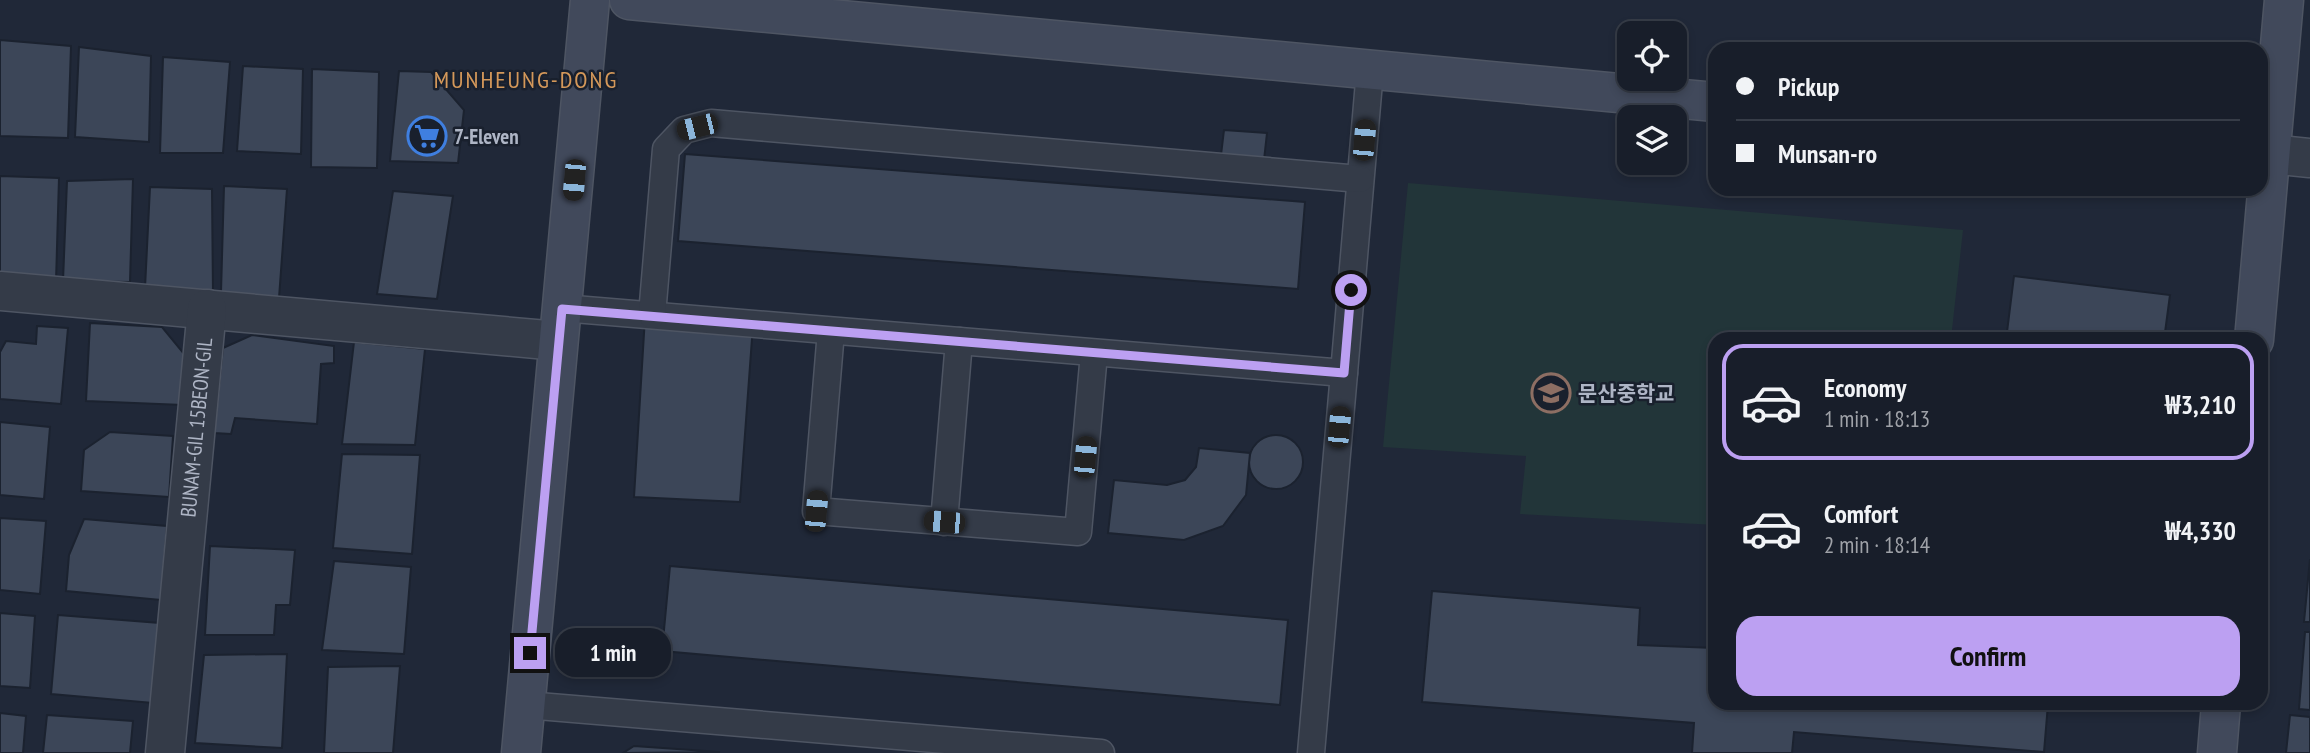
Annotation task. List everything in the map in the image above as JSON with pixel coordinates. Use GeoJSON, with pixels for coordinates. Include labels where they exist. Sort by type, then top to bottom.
{"type":"FeatureCollection","features":[{"type":"Feature","properties":{"kind":"street"},"geometry":{"type":"LineString","coordinates":[[521,753],[590,0]]}},
{"type":"Feature","properties":{"kind":"street"},"geometry":{"type":"LineString","coordinates":[[629,0],[1708,101]]}},
{"type":"Feature","properties":{"kind":"street"},"geometry":{"type":"LineString","coordinates":[[2268,137],[2284,0]]}},
{"type":"Feature","properties":{"kind":"street"},"geometry":{"type":"LineString","coordinates":[[2268,154],[2310,158]]}},
{"type":"Feature","properties":{"kind":"street"},"geometry":{"type":"LineString","coordinates":[[2255,332],[2263,196]]}},
{"type":"Feature","properties":{"kind":"street","name":"BUNAM-GIL 15BEON-GIL"},"geometry":{"type":"LineString","coordinates":[[0,291],[207,309],[165,753]]}},
{"type":"Feature","properties":{"kind":"street"},"geometry":{"type":"LineString","coordinates":[[207,309],[560,325]]}},
{"type":"Feature","properties":{"kind":"street"},"geometry":{"type":"LineString","coordinates":[[2217,753],[2221,710]]}},
{"type":"Feature","properties":{"kind":"lane"},"geometry":{"type":"LineString","coordinates":[[1311,753],[1370,70]]}},
{"type":"Feature","properties":{"kind":"lane"},"geometry":{"type":"LineString","coordinates":[[652,315],[666,149],[684,130],[711,123],[1360,179]]}},
{"type":"Feature","properties":{"kind":"lane"},"geometry":{"type":"LineString","coordinates":[[560,325],[652,315],[1344,373]]}},
{"type":"Feature","properties":{"kind":"lane"},"geometry":{"type":"LineString","coordinates":[[831,331],[816,511],[944,522],[1078,532],[1094,353]]}},
{"type":"Feature","properties":{"kind":"lane"},"geometry":{"type":"LineString","coordinates":[[944,522],[959,341]]}},
{"type":"Feature","properties":{"kind":"lane"},"geometry":{"type":"LineString","coordinates":[[526,705],[849,743],[1101,753]]}},
{"type":"Feature","properties":{"kind":"green space"},"geometry":{"type":"Polygon","coordinates":[[[1408,183],[1963,230],[1952,332],[1708,332],[1708,525],[1520,514],[1526,456],[1383,447],[1408,183]]]}},
{"type":"Feature","properties":{"kind":"building"},"geometry":{"type":"Polygon","coordinates":[[[0,40],[71,46],[68,138],[0,136],[0,40]]]}},
{"type":"Feature","properties":{"kind":"building"},"geometry":{"type":"Polygon","coordinates":[[[79,47],[151,56],[149,142],[75,137],[79,47]]]}},
{"type":"Feature","properties":{"kind":"building"},"geometry":{"type":"Polygon","coordinates":[[[163,57],[230,62],[223,153],[160,153],[163,57]]]}},
{"type":"Feature","properties":{"kind":"building"},"geometry":{"type":"Polygon","coordinates":[[[243,66],[303,69],[301,154],[237,151],[243,66]]]}},
{"type":"Feature","properties":{"kind":"building"},"geometry":{"type":"Polygon","coordinates":[[[312,69],[379,72],[377,168],[311,167],[312,69]]]}},
{"type":"Feature","properties":{"kind":"building","name":"7-Eleven"},"geometry":{"type":"Polygon","coordinates":[[[399,71],[431,72],[464,110],[458,163],[390,161],[399,71]]]}},
{"type":"Feature","properties":{"kind":"building"},"geometry":{"type":"Polygon","coordinates":[[[1224,130],[1267,133],[1264,160],[1221,155],[1224,130]]]}},
{"type":"Feature","properties":{"kind":"building"},"geometry":{"type":"Polygon","coordinates":[[[685,154],[1305,202],[1298,289],[678,241],[685,154]]]}},
{"type":"Feature","properties":{"kind":"building"},"geometry":{"type":"Polygon","coordinates":[[[0,176],[59,178],[56,282],[0,280],[0,176]]]}},
{"type":"Feature","properties":{"kind":"building"},"geometry":{"type":"Polygon","coordinates":[[[133,179],[130,282],[63,281],[67,181],[133,179]]]}},
{"type":"Feature","properties":{"kind":"building"},"geometry":{"type":"Polygon","coordinates":[[[224,186],[287,189],[279,298],[221,292],[224,186]]]}},
{"type":"Feature","properties":{"kind":"building"},"geometry":{"type":"Polygon","coordinates":[[[150,187],[212,189],[213,295],[145,288],[150,187]]]}},
{"type":"Feature","properties":{"kind":"building"},"geometry":{"type":"Polygon","coordinates":[[[393,191],[453,196],[437,299],[377,294],[393,191]]]}},
{"type":"Feature","properties":{"kind":"building"},"geometry":{"type":"Polygon","coordinates":[[[2014,276],[2170,295],[2165,332],[2007,332],[2014,276]]]}},
{"type":"Feature","properties":{"kind":"building"},"geometry":{"type":"Polygon","coordinates":[[[645,317],[753,325],[740,502],[634,497],[645,317]]]}},
{"type":"Feature","properties":{"kind":"building"},"geometry":{"type":"Polygon","coordinates":[[[90,323],[162,327],[185,355],[183,405],[86,401],[90,323]]]}},
{"type":"Feature","properties":{"kind":"building"},"geometry":{"type":"Polygon","coordinates":[[[37,326],[68,328],[61,404],[0,399],[0,352],[6,341],[36,344],[37,326]]]}},
{"type":"Feature","properties":{"kind":"building"},"geometry":{"type":"Polygon","coordinates":[[[252,335],[334,346],[334,363],[321,364],[317,424],[235,418],[231,434],[214,433],[223,348],[252,335]]]}},
{"type":"Feature","properties":{"kind":"building"},"geometry":{"type":"Polygon","coordinates":[[[354,342],[425,349],[415,445],[342,444],[354,342]]]}},
{"type":"Feature","properties":{"kind":"building"},"geometry":{"type":"Polygon","coordinates":[[[0,422],[50,427],[44,499],[0,495],[0,422]]]}},
{"type":"Feature","properties":{"kind":"building"},"geometry":{"type":"Polygon","coordinates":[[[110,432],[173,436],[169,497],[81,491],[84,450],[110,432]]]}},
{"type":"Feature","properties":{"kind":"building"},"geometry":{"type":"Polygon","coordinates":[[[1276,435],[1295,443],[1303,462],[1295,481],[1276,489],[1257,481],[1249,462],[1257,443],[1276,435]]]}},
{"type":"Feature","properties":{"kind":"building"},"geometry":{"type":"Polygon","coordinates":[[[1199,448],[1250,453],[1246,495],[1223,526],[1184,540],[1108,533],[1114,480],[1167,485],[1185,480],[1196,467],[1199,448]]]}},
{"type":"Feature","properties":{"kind":"building"},"geometry":{"type":"Polygon","coordinates":[[[342,454],[420,455],[412,554],[333,548],[342,454]]]}},
{"type":"Feature","properties":{"kind":"building"},"geometry":{"type":"Polygon","coordinates":[[[0,518],[46,521],[40,594],[0,590],[0,518]]]}},
{"type":"Feature","properties":{"kind":"building"},"geometry":{"type":"Polygon","coordinates":[[[84,519],[167,526],[161,600],[66,591],[69,555],[84,519]]]}},
{"type":"Feature","properties":{"kind":"building"},"geometry":{"type":"Polygon","coordinates":[[[210,546],[295,550],[290,605],[276,605],[274,635],[205,635],[210,546]]]}},
{"type":"Feature","properties":{"kind":"building"},"geometry":{"type":"Polygon","coordinates":[[[2310,559],[2310,622],[2304,622],[2310,559]]]}},
{"type":"Feature","properties":{"kind":"building"},"geometry":{"type":"Polygon","coordinates":[[[334,561],[411,567],[404,654],[322,650],[334,561]]]}},
{"type":"Feature","properties":{"kind":"building"},"geometry":{"type":"Polygon","coordinates":[[[670,566],[1288,620],[1280,705],[662,651],[670,566]]]}},
{"type":"Feature","properties":{"kind":"building"},"geometry":{"type":"Polygon","coordinates":[[[1432,591],[1640,608],[1638,645],[1708,648],[1708,710],[2048,710],[2044,752],[1794,732],[1792,753],[1692,753],[1694,723],[1422,702],[1432,591]]]}},
{"type":"Feature","properties":{"kind":"building"},"geometry":{"type":"Polygon","coordinates":[[[0,613],[35,616],[30,688],[0,686],[0,613]]]}},
{"type":"Feature","properties":{"kind":"building"},"geometry":{"type":"Polygon","coordinates":[[[58,615],[160,623],[153,703],[51,694],[58,615]]]}},
{"type":"Feature","properties":{"kind":"building"},"geometry":{"type":"Polygon","coordinates":[[[2305,632],[2310,632],[2310,710],[2299,709],[2305,632]]]}},
{"type":"Feature","properties":{"kind":"building"},"geometry":{"type":"Polygon","coordinates":[[[287,654],[282,748],[195,743],[204,655],[287,654]]]}},
{"type":"Feature","properties":{"kind":"building"},"geometry":{"type":"Polygon","coordinates":[[[400,666],[393,753],[324,753],[328,667],[400,666]]]}},
{"type":"Feature","properties":{"kind":"building"},"geometry":{"type":"Polygon","coordinates":[[[0,713],[26,716],[23,753],[0,753],[0,713]]]}},
{"type":"Feature","properties":{"kind":"building"},"geometry":{"type":"Polygon","coordinates":[[[47,715],[133,721],[130,753],[43,753],[47,715]]]}},
{"type":"Feature","properties":{"kind":"building"},"geometry":{"type":"Polygon","coordinates":[[[2290,715],[2310,717],[2310,753],[2286,753],[2290,715]]]}},
{"type":"Feature","properties":{"kind":"building"},"geometry":{"type":"Polygon","coordinates":[[[634,746],[720,752],[623,753],[634,746]]]}},
{"type":"Feature","properties":{"kind":"place","name":"7-Eleven"},"geometry":{"type":"Point","coordinates":[427,136]}},
{"type":"Feature","properties":{"kind":"place","name":"문산중학교"},"geometry":{"type":"Point","coordinates":[1551,393]}},
{"type":"Feature","properties":{"kind":"district","name":"MUNHEUNG-DONG"},"geometry":{"type":"Point","coordinates":[526,79]}},
{"type":"Feature","properties":{"kind":"route"},"geometry":{"type":"LineString","coordinates":[[530,653],[562,309],[1344,373],[1351,290]]}}]}
